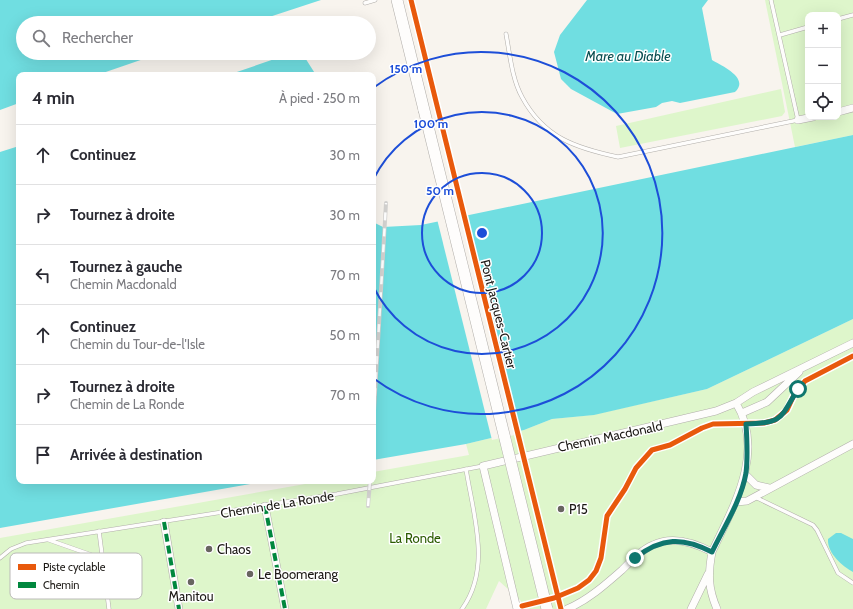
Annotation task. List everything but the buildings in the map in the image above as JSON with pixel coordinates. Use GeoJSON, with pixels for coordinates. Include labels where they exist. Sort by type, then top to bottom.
{"type":"FeatureCollection","features":[{"type":"Feature","properties":{"kind":"main road","name":"Pont Jacques-Cartier"},"geometry":{"type":"LineString","coordinates":[[397,0],[548,609]]}},
{"type":"Feature","properties":{"kind":"street"},"geometry":{"type":"LineString","coordinates":[[841,111],[853,108]]}},
{"type":"Feature","properties":{"kind":"street"},"geometry":{"type":"LineString","coordinates":[[798,120],[805,119]]}},
{"type":"Feature","properties":{"kind":"street","name":"Chemin Macdonald"},"geometry":{"type":"LineString","coordinates":[[483,466],[536,452],[716,412],[853,343]]}},
{"type":"Feature","properties":{"kind":"street","name":"Chemin Macdonald"},"geometry":{"type":"LineString","coordinates":[[742,413],[773,398],[804,368]]}},
{"type":"Feature","properties":{"kind":"street"},"geometry":{"type":"LineString","coordinates":[[765,386],[773,398]]}},
{"type":"Feature","properties":{"kind":"street"},"geometry":{"type":"LineString","coordinates":[[691,609],[708,574],[712,552],[736,502],[745,474],[746,429],[742,413],[736,403]]}},
{"type":"Feature","properties":{"kind":"street"},"geometry":{"type":"LineString","coordinates":[[736,502],[747,501],[756,497],[769,488],[796,476],[853,444]]}},
{"type":"Feature","properties":{"kind":"street"},"geometry":{"type":"LineString","coordinates":[[483,466],[517,609]]}},
{"type":"Feature","properties":{"kind":"street"},"geometry":{"type":"LineString","coordinates":[[745,474],[756,485],[769,488]]}},
{"type":"Feature","properties":{"kind":"street"},"geometry":{"type":"LineString","coordinates":[[265,506],[285,609]]}},
{"type":"Feature","properties":{"kind":"street"},"geometry":{"type":"LineString","coordinates":[[164,522],[179,609]]}},
{"type":"Feature","properties":{"kind":"street"},"geometry":{"type":"LineString","coordinates":[[566,609],[592,595],[635,558],[654,544],[683,541],[696,544],[712,552]]}},
{"type":"Feature","properties":{"kind":"street"},"geometry":{"type":"LineString","coordinates":[[708,574],[714,608]]}},
{"type":"Feature","properties":{"kind":"lane"},"geometry":{"type":"LineString","coordinates":[[365,3],[375,0]]}},
{"type":"Feature","properties":{"kind":"lane"},"geometry":{"type":"LineString","coordinates":[[506,34],[522,97],[535,115],[548,129],[564,141],[591,151],[618,157],[798,120],[772,0]]}},
{"type":"Feature","properties":{"kind":"lane"},"geometry":{"type":"LineString","coordinates":[[841,18],[853,15]]}},
{"type":"Feature","properties":{"kind":"lane"},"geometry":{"type":"LineString","coordinates":[[780,35],[805,28]]}},
{"type":"Feature","properties":{"kind":"lane","name":"Chemin de La Ronde"},"geometry":{"type":"LineString","coordinates":[[0,558],[11,550],[26,543],[265,506],[483,466]]}},
{"type":"Feature","properties":{"kind":"lane"},"geometry":{"type":"LineString","coordinates":[[462,609],[474,583],[478,567],[479,543],[466,469]]}},
{"type":"Feature","properties":{"kind":"lane"},"geometry":{"type":"LineString","coordinates":[[756,497],[813,525],[817,530],[838,573],[853,583]]}},
{"type":"Feature","properties":{"kind":"lane"},"geometry":{"type":"LineString","coordinates":[[99,531],[102,553]]}},
{"type":"Feature","properties":{"kind":"lane"},"geometry":{"type":"LineString","coordinates":[[48,540],[86,553]]}},
{"type":"Feature","properties":{"kind":"lane"},"geometry":{"type":"LineString","coordinates":[[108,599],[109,609]]}},
{"type":"Feature","properties":{"kind":"green space"},"geometry":{"type":"Polygon","coordinates":[[[765,0],[853,0],[853,135],[795,147],[765,0]]]}},
{"type":"Feature","properties":{"kind":"green space"},"geometry":{"type":"Polygon","coordinates":[[[781,89],[785,112],[782,116],[620,148],[616,126],[781,89]]]}},
{"type":"Feature","properties":{"kind":"green space","name":"La Ronde"},"geometry":{"type":"Polygon","coordinates":[[[853,319],[853,609],[523,609],[521,601],[499,581],[486,609],[0,609],[0,538],[305,484],[376,484],[376,471],[469,455],[466,444],[524,430],[552,419],[592,415],[707,389],[853,319]]]}},
{"type":"Feature","properties":{"kind":"water"},"geometry":{"type":"Polygon","coordinates":[[[0,0],[321,0],[272,16],[16,16],[16,60],[141,60],[106,72],[16,72],[16,104],[0,110],[0,0]]]}},
{"type":"Feature","properties":{"kind":"water","name":"Mare au Diable"},"geometry":{"type":"Polygon","coordinates":[[[587,0],[708,0],[702,8],[712,60],[728,69],[737,77],[739,87],[735,92],[680,103],[672,101],[662,103],[656,107],[617,114],[571,89],[561,79],[554,52],[560,35],[587,0]]]}},
{"type":"Feature","properties":{"kind":"water"},"geometry":{"type":"Polygon","coordinates":[[[272,60],[306,60],[314,72],[237,72],[272,60]]]}},
{"type":"Feature","properties":{"kind":"water"},"geometry":{"type":"Polygon","coordinates":[[[853,135],[853,319],[707,389],[594,415],[552,419],[524,430],[466,444],[376,459],[376,224],[383,227],[421,225],[853,135]]]}},
{"type":"Feature","properties":{"kind":"water"},"geometry":{"type":"Polygon","coordinates":[[[16,147],[16,484],[250,484],[0,528],[0,152],[16,147]]]}},
{"type":"Feature","properties":{"kind":"water"},"geometry":{"type":"Polygon","coordinates":[[[836,533],[841,533],[853,539],[853,572],[840,563],[830,549],[828,539],[836,533]]]}},
{"type":"Feature","properties":{"kind":"pier"},"geometry":{"type":"Polygon","coordinates":[[[465,214],[519,434],[492,440],[437,219],[465,214]]]}},
{"type":"Feature","properties":{"kind":"railway"},"geometry":{"type":"LineString","coordinates":[[376,376],[386,203]]}},
{"type":"Feature","properties":{"kind":"railway"},"geometry":{"type":"LineString","coordinates":[[368,506],[370,484]]}},
{"type":"Feature","properties":{"kind":"marked path"},"geometry":{"type":"LineString","coordinates":[[265,506],[285,609]]}},
{"type":"Feature","properties":{"kind":"marked path"},"geometry":{"type":"LineString","coordinates":[[164,522],[179,609]]}},
{"type":"Feature","properties":{"kind":"cycle path"},"geometry":{"type":"LineString","coordinates":[[411,0],[561,609]]}},
{"type":"Feature","properties":{"kind":"cycle path"},"geometry":{"type":"LineString","coordinates":[[522,606],[554,598],[578,588],[589,580],[596,571],[601,558],[607,516],[625,489],[636,468],[652,450],[670,445],[702,428],[713,424],[764,423],[775,420],[787,410],[794,395],[805,381],[853,356]]}},
{"type":"Feature","properties":{"kind":"place","name":"P15"},"geometry":{"type":"Point","coordinates":[561,509]}},
{"type":"Feature","properties":{"kind":"place","name":"Chaos"},"geometry":{"type":"Point","coordinates":[209,549]}},
{"type":"Feature","properties":{"kind":"place","name":"Le Boomerang"},"geometry":{"type":"Point","coordinates":[250,574]}},
{"type":"Feature","properties":{"kind":"place","name":"Manitou"},"geometry":{"type":"Point","coordinates":[191,582]}},
{"type":"Feature","properties":{"kind":"route"},"geometry":{"type":"LineString","coordinates":[[635,558],[654,544],[666,542],[691,542],[712,552],[736,502],[745,474],[747,461],[746,424],[769,422],[780,417],[787,410],[798,389]]}}]}
